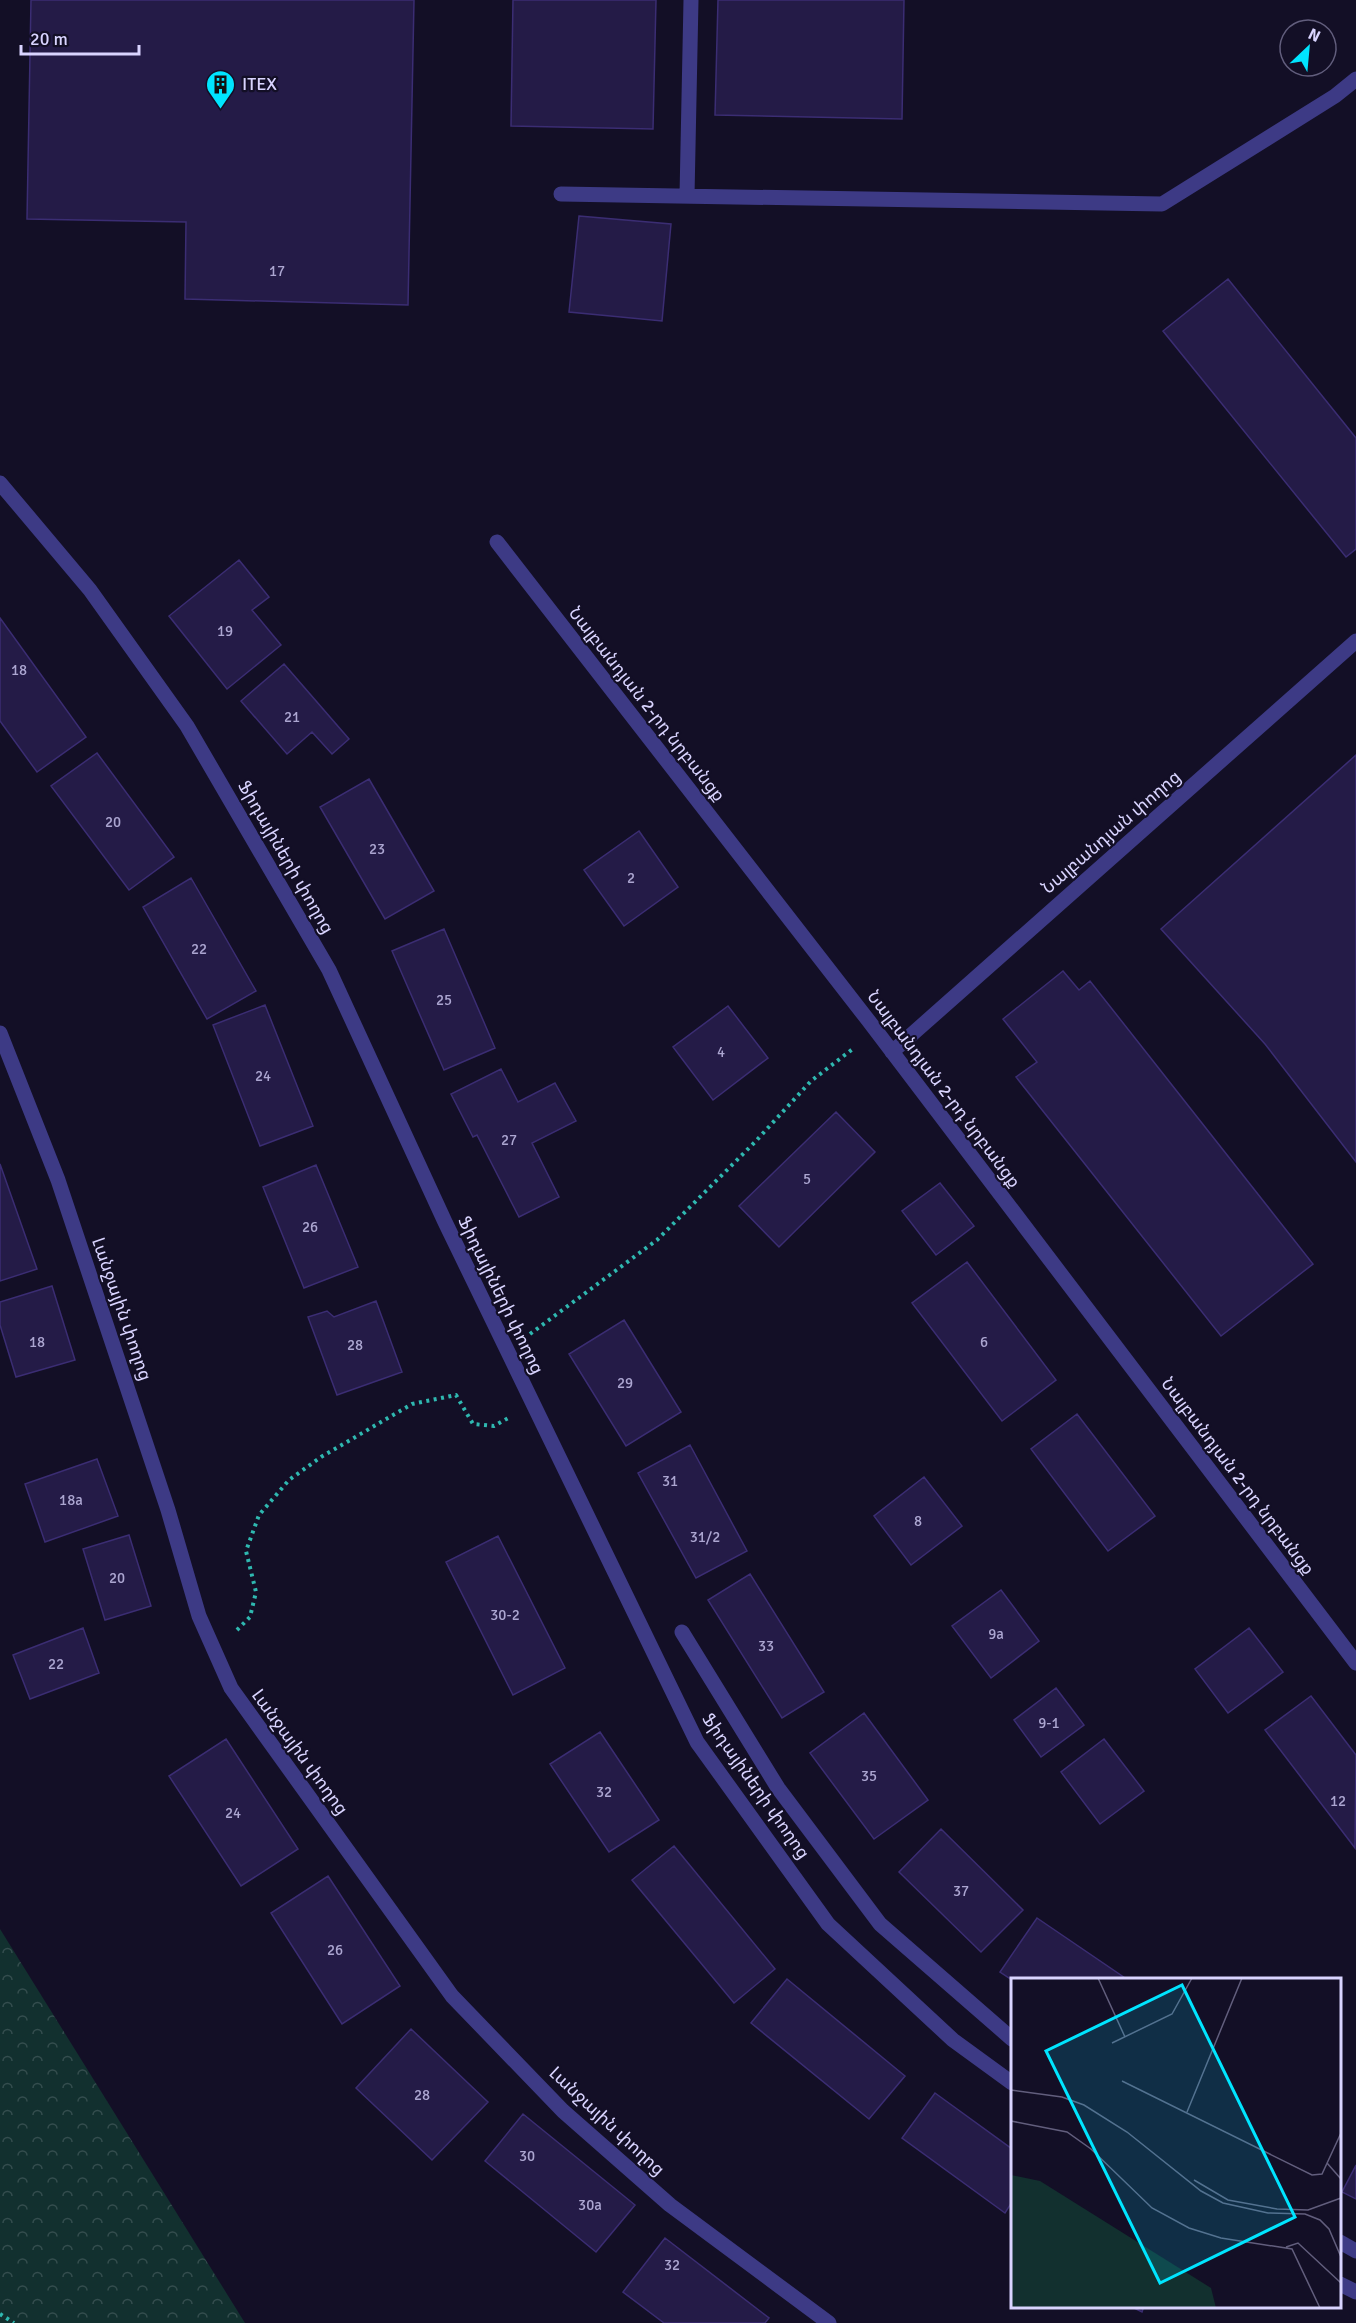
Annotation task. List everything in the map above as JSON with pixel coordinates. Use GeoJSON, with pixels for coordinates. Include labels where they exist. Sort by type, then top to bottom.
{"type":"FeatureCollection","features":[{"type":"Feature","properties":{"kind":"street"},"geometry":{"type":"LineString","coordinates":[[687,196],[691,0]]}},
{"type":"Feature","properties":{"kind":"street"},"geometry":{"type":"LineString","coordinates":[[561,194],[1162,204],[1335,96],[1356,79]]}},
{"type":"Feature","properties":{"kind":"street","name":"Ֆիդայիների փողոց"},"geometry":{"type":"LineString","coordinates":[[0,483],[90,590],[187,726],[329,970],[445,1222],[697,1742],[828,1924],[953,2040],[1011,2082]]}},
{"type":"Feature","properties":{"kind":"street","name":"Նալբանդյան 2-րդ նրբանցք"},"geometry":{"type":"LineString","coordinates":[[497,542],[876,1031],[1356,1663]]}},
{"type":"Feature","properties":{"kind":"street","name":"Նալբանդյան փողոց"},"geometry":{"type":"LineString","coordinates":[[892,1052],[1356,641]]}},
{"type":"Feature","properties":{"kind":"street","name":"Լանջային փողոց"},"geometry":{"type":"LineString","coordinates":[[0,1033],[58,1180],[161,1488],[199,1616],[231,1688],[452,1996],[563,2111],[661,2197],[829,2323]]}},
{"type":"Feature","properties":{"kind":"street"},"geometry":{"type":"LineString","coordinates":[[682,1632],[778,1788],[880,1924],[1011,2038]]}},
{"type":"Feature","properties":{"kind":"street"},"geometry":{"type":"LineString","coordinates":[[1341,2243],[1356,2251]]}},
{"type":"Feature","properties":{"kind":"street"},"geometry":{"type":"LineString","coordinates":[[1341,2284],[1356,2292]]}},
{"type":"Feature","properties":{"kind":"path"},"geometry":{"type":"LineString","coordinates":[[507,1350],[657,1240],[755,1142],[811,1081],[876,1031]]}},
{"type":"Feature","properties":{"kind":"path"},"geometry":{"type":"LineString","coordinates":[[214,1652],[250,1617],[256,1592],[246,1551],[259,1515],[289,1480],[321,1456],[412,1404],[456,1395],[473,1424],[494,1426],[532,1404]]}},
{"type":"Feature","properties":{"kind":"path"},"geometry":{"type":"LineString","coordinates":[[0,2314],[14,2323]]}},
{"type":"Feature","properties":{"kind":"green space"},"geometry":{"type":"Polygon","coordinates":[[[0,1929],[245,2323],[0,2323],[0,1929]]]}},
{"type":"Feature","properties":{"kind":"building","name":"ITEX"},"geometry":{"type":"Polygon","coordinates":[[[31,0],[414,0],[408,305],[185,299],[186,222],[27,219],[31,0]]]}},
{"type":"Feature","properties":{"kind":"building"},"geometry":{"type":"Polygon","coordinates":[[[513,0],[656,0],[653,129],[511,126],[513,0]]]}},
{"type":"Feature","properties":{"kind":"building"},"geometry":{"type":"Polygon","coordinates":[[[718,0],[904,0],[902,119],[715,115],[718,0]]]}},
{"type":"Feature","properties":{"kind":"building"},"geometry":{"type":"Polygon","coordinates":[[[579,216],[671,224],[662,321],[569,312],[579,216]]]}},
{"type":"Feature","properties":{"kind":"building"},"geometry":{"type":"Polygon","coordinates":[[[1228,279],[1356,438],[1356,549],[1346,557],[1163,331],[1228,279]]]}},
{"type":"Feature","properties":{"kind":"building"},"geometry":{"type":"Polygon","coordinates":[[[239,560],[269,597],[252,610],[281,645],[227,689],[169,616],[239,560]]]}},
{"type":"Feature","properties":{"kind":"building"},"geometry":{"type":"Polygon","coordinates":[[[0,618],[86,737],[37,772],[0,721],[0,618]]]}},
{"type":"Feature","properties":{"kind":"building"},"geometry":{"type":"Polygon","coordinates":[[[284,664],[349,739],[332,754],[312,732],[287,754],[241,701],[284,664]]]}},
{"type":"Feature","properties":{"kind":"building"},"geometry":{"type":"Polygon","coordinates":[[[97,753],[174,857],[129,890],[51,786],[97,753]]]}},
{"type":"Feature","properties":{"kind":"building"},"geometry":{"type":"Polygon","coordinates":[[[1356,755],[1356,1162],[1265,1044],[1161,929],[1356,755]]]}},
{"type":"Feature","properties":{"kind":"building"},"geometry":{"type":"Polygon","coordinates":[[[369,779],[434,891],[385,919],[320,807],[369,779]]]}},
{"type":"Feature","properties":{"kind":"building"},"geometry":{"type":"Polygon","coordinates":[[[639,831],[678,887],[624,926],[584,870],[639,831]]]}},
{"type":"Feature","properties":{"kind":"building"},"geometry":{"type":"Polygon","coordinates":[[[191,878],[256,991],[207,1019],[143,907],[191,878]]]}},
{"type":"Feature","properties":{"kind":"building"},"geometry":{"type":"Polygon","coordinates":[[[444,929],[495,1048],[444,1070],[392,951],[444,929]]]}},
{"type":"Feature","properties":{"kind":"building"},"geometry":{"type":"Polygon","coordinates":[[[1063,971],[1079,990],[1090,981],[1313,1264],[1221,1336],[1016,1077],[1037,1062],[1003,1019],[1063,971]]]}},
{"type":"Feature","properties":{"kind":"building"},"geometry":{"type":"Polygon","coordinates":[[[265,1005],[313,1126],[260,1146],[213,1025],[265,1005]]]}},
{"type":"Feature","properties":{"kind":"building"},"geometry":{"type":"Polygon","coordinates":[[[728,1006],[768,1058],[713,1100],[673,1047],[728,1006]]]}},
{"type":"Feature","properties":{"kind":"building"},"geometry":{"type":"Polygon","coordinates":[[[501,1069],[518,1102],[555,1083],[576,1121],[532,1143],[559,1197],[519,1217],[477,1135],[473,1137],[451,1094],[501,1069]]]}},
{"type":"Feature","properties":{"kind":"building"},"geometry":{"type":"Polygon","coordinates":[[[836,1112],[875,1152],[779,1247],[739,1206],[836,1112]]]}},
{"type":"Feature","properties":{"kind":"building"},"geometry":{"type":"Polygon","coordinates":[[[0,1164],[37,1269],[0,1281],[0,1164]]]}},
{"type":"Feature","properties":{"kind":"building"},"geometry":{"type":"Polygon","coordinates":[[[316,1165],[358,1267],[304,1288],[263,1187],[316,1165]]]}},
{"type":"Feature","properties":{"kind":"building"},"geometry":{"type":"Polygon","coordinates":[[[940,1183],[974,1226],[936,1255],[902,1211],[940,1183]]]}},
{"type":"Feature","properties":{"kind":"building"},"geometry":{"type":"Polygon","coordinates":[[[967,1262],[1056,1380],[1002,1421],[912,1303],[967,1262]]]}},
{"type":"Feature","properties":{"kind":"building"},"geometry":{"type":"Polygon","coordinates":[[[52,1286],[75,1360],[16,1377],[0,1325],[0,1302],[52,1286]]]}},
{"type":"Feature","properties":{"kind":"building"},"geometry":{"type":"Polygon","coordinates":[[[376,1301],[402,1372],[337,1395],[308,1317],[327,1311],[334,1317],[376,1301]]]}},
{"type":"Feature","properties":{"kind":"building"},"geometry":{"type":"Polygon","coordinates":[[[624,1320],[681,1412],[626,1446],[569,1354],[624,1320]]]}},
{"type":"Feature","properties":{"kind":"building"},"geometry":{"type":"Polygon","coordinates":[[[1077,1414],[1155,1516],[1108,1551],[1031,1449],[1077,1414]]]}},
{"type":"Feature","properties":{"kind":"building"},"geometry":{"type":"Polygon","coordinates":[[[690,1445],[747,1551],[696,1578],[638,1473],[690,1445]]]}},
{"type":"Feature","properties":{"kind":"building"},"geometry":{"type":"Polygon","coordinates":[[[97,1459],[118,1516],[45,1542],[25,1484],[97,1459]]]}},
{"type":"Feature","properties":{"kind":"building"},"geometry":{"type":"Polygon","coordinates":[[[924,1477],[962,1526],[911,1565],[874,1516],[924,1477]]]}},
{"type":"Feature","properties":{"kind":"building"},"geometry":{"type":"Polygon","coordinates":[[[129,1535],[151,1606],[105,1620],[83,1549],[129,1535]]]}},
{"type":"Feature","properties":{"kind":"building"},"geometry":{"type":"Polygon","coordinates":[[[498,1536],[565,1668],[513,1695],[446,1562],[498,1536]]]}},
{"type":"Feature","properties":{"kind":"building"},"geometry":{"type":"Polygon","coordinates":[[[750,1574],[824,1692],[782,1718],[708,1600],[750,1574]]]}},
{"type":"Feature","properties":{"kind":"building"},"geometry":{"type":"Polygon","coordinates":[[[1001,1590],[1039,1641],[991,1678],[952,1626],[1001,1590]]]}},
{"type":"Feature","properties":{"kind":"building"},"geometry":{"type":"Polygon","coordinates":[[[83,1628],[99,1673],[30,1699],[13,1655],[83,1628]]]}},
{"type":"Feature","properties":{"kind":"building"},"geometry":{"type":"Polygon","coordinates":[[[1249,1628],[1283,1672],[1228,1713],[1195,1669],[1249,1628]]]}},
{"type":"Feature","properties":{"kind":"building"},"geometry":{"type":"Polygon","coordinates":[[[1056,1688],[1084,1725],[1041,1757],[1014,1720],[1056,1688]]]}},
{"type":"Feature","properties":{"kind":"building"},"geometry":{"type":"Polygon","coordinates":[[[1311,1696],[1356,1755],[1355,1848],[1265,1730],[1311,1696]]]}},
{"type":"Feature","properties":{"kind":"building"},"geometry":{"type":"Polygon","coordinates":[[[864,1713],[928,1800],[874,1839],[810,1753],[864,1713]]]}},
{"type":"Feature","properties":{"kind":"building"},"geometry":{"type":"Polygon","coordinates":[[[600,1732],[659,1820],[609,1852],[550,1764],[600,1732]]]}},
{"type":"Feature","properties":{"kind":"building"},"geometry":{"type":"Polygon","coordinates":[[[226,1739],[298,1849],[241,1886],[169,1776],[226,1739]]]}},
{"type":"Feature","properties":{"kind":"building"},"geometry":{"type":"Polygon","coordinates":[[[1104,1739],[1144,1791],[1100,1824],[1061,1772],[1104,1739]]]}},
{"type":"Feature","properties":{"kind":"building"},"geometry":{"type":"Polygon","coordinates":[[[941,1829],[1023,1910],[981,1952],[899,1872],[941,1829]]]}},
{"type":"Feature","properties":{"kind":"building"},"geometry":{"type":"Polygon","coordinates":[[[674,1846],[775,1969],[734,2003],[632,1880],[674,1846]]]}},
{"type":"Feature","properties":{"kind":"building"},"geometry":{"type":"Polygon","coordinates":[[[328,1876],[400,1986],[342,2024],[271,1913],[328,1876]]]}},
{"type":"Feature","properties":{"kind":"building"},"geometry":{"type":"Polygon","coordinates":[[[1037,1918],[1125,1978],[1011,1979],[1000,1972],[1037,1918]]]}},
{"type":"Feature","properties":{"kind":"building"},"geometry":{"type":"Polygon","coordinates":[[[787,1979],[905,2076],[869,2119],[751,2023],[787,1979]]]}},
{"type":"Feature","properties":{"kind":"building"},"geometry":{"type":"Polygon","coordinates":[[[411,2029],[488,2102],[432,2160],[356,2088],[411,2029]]]}},
{"type":"Feature","properties":{"kind":"building"},"geometry":{"type":"Polygon","coordinates":[[[935,2093],[1011,2148],[1011,2204],[1005,2213],[902,2138],[935,2093]]]}},
{"type":"Feature","properties":{"kind":"building"},"geometry":{"type":"Polygon","coordinates":[[[523,2114],[635,2205],[596,2252],[485,2161],[523,2114]]]}},
{"type":"Feature","properties":{"kind":"building"},"geometry":{"type":"Polygon","coordinates":[[[1356,2165],[1356,2199],[1342,2192],[1356,2165]]]}},
{"type":"Feature","properties":{"kind":"building"},"geometry":{"type":"Polygon","coordinates":[[[665,2238],[769,2318],[765,2323],[664,2323],[623,2292],[665,2238]]]}},
{"type":"Feature","properties":{"kind":"place","name":"ITEX"},"geometry":{"type":"Point","coordinates":[221,110]}}]}
